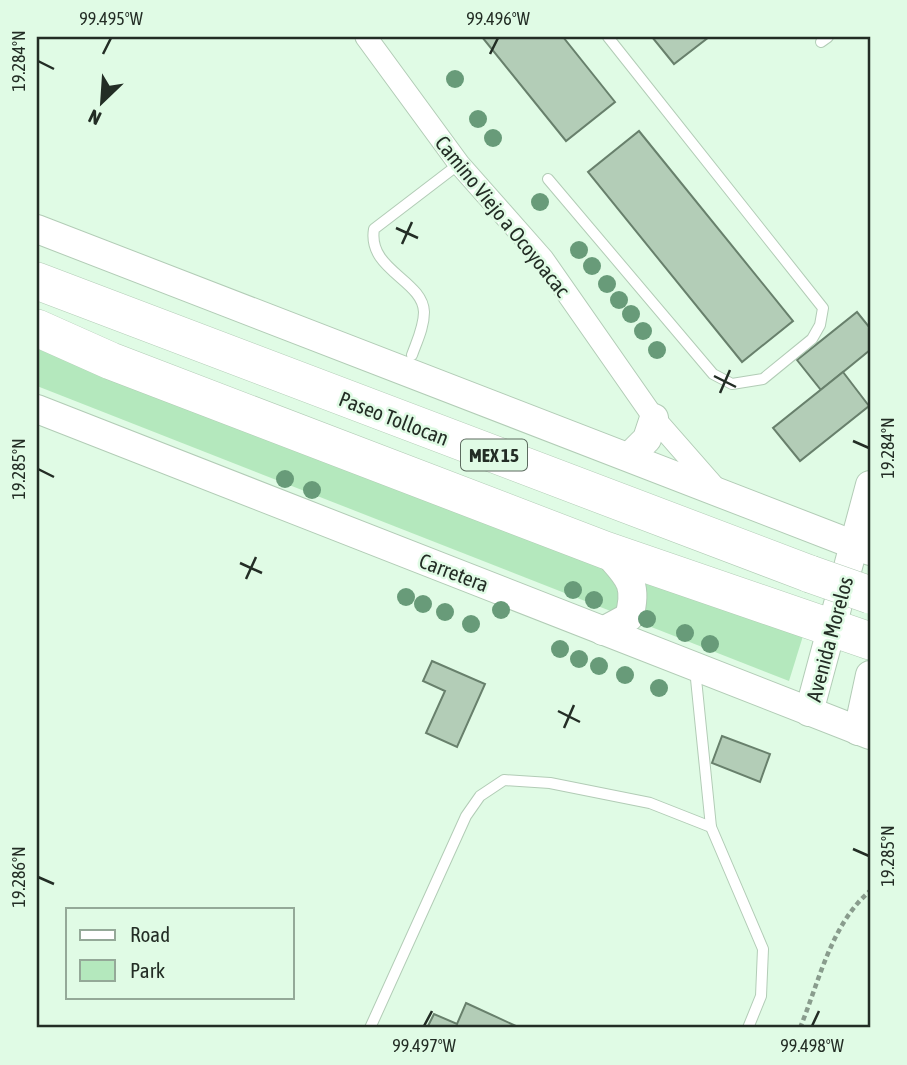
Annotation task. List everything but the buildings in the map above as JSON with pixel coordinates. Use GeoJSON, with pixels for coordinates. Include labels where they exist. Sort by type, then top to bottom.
{"type":"FeatureCollection","features":[{"type":"Feature","properties":{"kind":"highway","name":"Paseo Tollocan"},"geometry":{"type":"LineString","coordinates":[[37,281],[870,595]]}},
{"type":"Feature","properties":{"kind":"highway"},"geometry":{"type":"LineString","coordinates":[[37,328],[110,361],[605,550],[870,640]]}},
{"type":"Feature","properties":{"kind":"main road"},"geometry":{"type":"LineString","coordinates":[[37,229],[862,548]]}},
{"type":"Feature","properties":{"kind":"main road","name":"Carretera"},"geometry":{"type":"LineString","coordinates":[[37,409],[864,733]]}},
{"type":"Feature","properties":{"kind":"main road"},"geometry":{"type":"LineString","coordinates":[[629,457],[647,439],[654,418]]}},
{"type":"Feature","properties":{"kind":"main road","name":"Avenida Morelos"},"geometry":{"type":"LineString","coordinates":[[809,712],[832,626],[862,548],[869,494]]}},
{"type":"Feature","properties":{"kind":"main road"},"geometry":{"type":"LineString","coordinates":[[603,631],[629,617],[635,597],[631,580],[605,550]]}},
{"type":"Feature","properties":{"kind":"main road"},"geometry":{"type":"LineString","coordinates":[[864,733],[870,675]]}},
{"type":"Feature","properties":{"kind":"street","name":"Camino Viejo a Ocoyoacac"},"geometry":{"type":"LineString","coordinates":[[366,37],[459,164],[542,259],[654,418],[720,492]]}},
{"type":"Feature","properties":{"kind":"lane"},"geometry":{"type":"LineString","coordinates":[[548,179],[713,374],[732,384],[763,379],[812,339],[820,325],[823,308],[608,37]]}},
{"type":"Feature","properties":{"kind":"lane"},"geometry":{"type":"LineString","coordinates":[[412,355],[423,324],[424,309],[420,298],[381,260],[374,243],[373,229],[459,164]]}},
{"type":"Feature","properties":{"kind":"lane"},"geometry":{"type":"LineString","coordinates":[[695,669],[711,827],[763,949],[761,996],[748,1028]]}},
{"type":"Feature","properties":{"kind":"lane"},"geometry":{"type":"LineString","coordinates":[[370,1028],[466,816],[480,796],[503,780],[550,783],[650,803],[711,827]]}},
{"type":"Feature","properties":{"kind":"path"},"geometry":{"type":"LineString","coordinates":[[800,1028],[839,929],[855,904],[870,891]]}},
{"type":"Feature","properties":{"kind":"green space"},"geometry":{"type":"Polygon","coordinates":[[[37,341],[803,636],[789,681],[37,386],[37,341]]]}}]}
